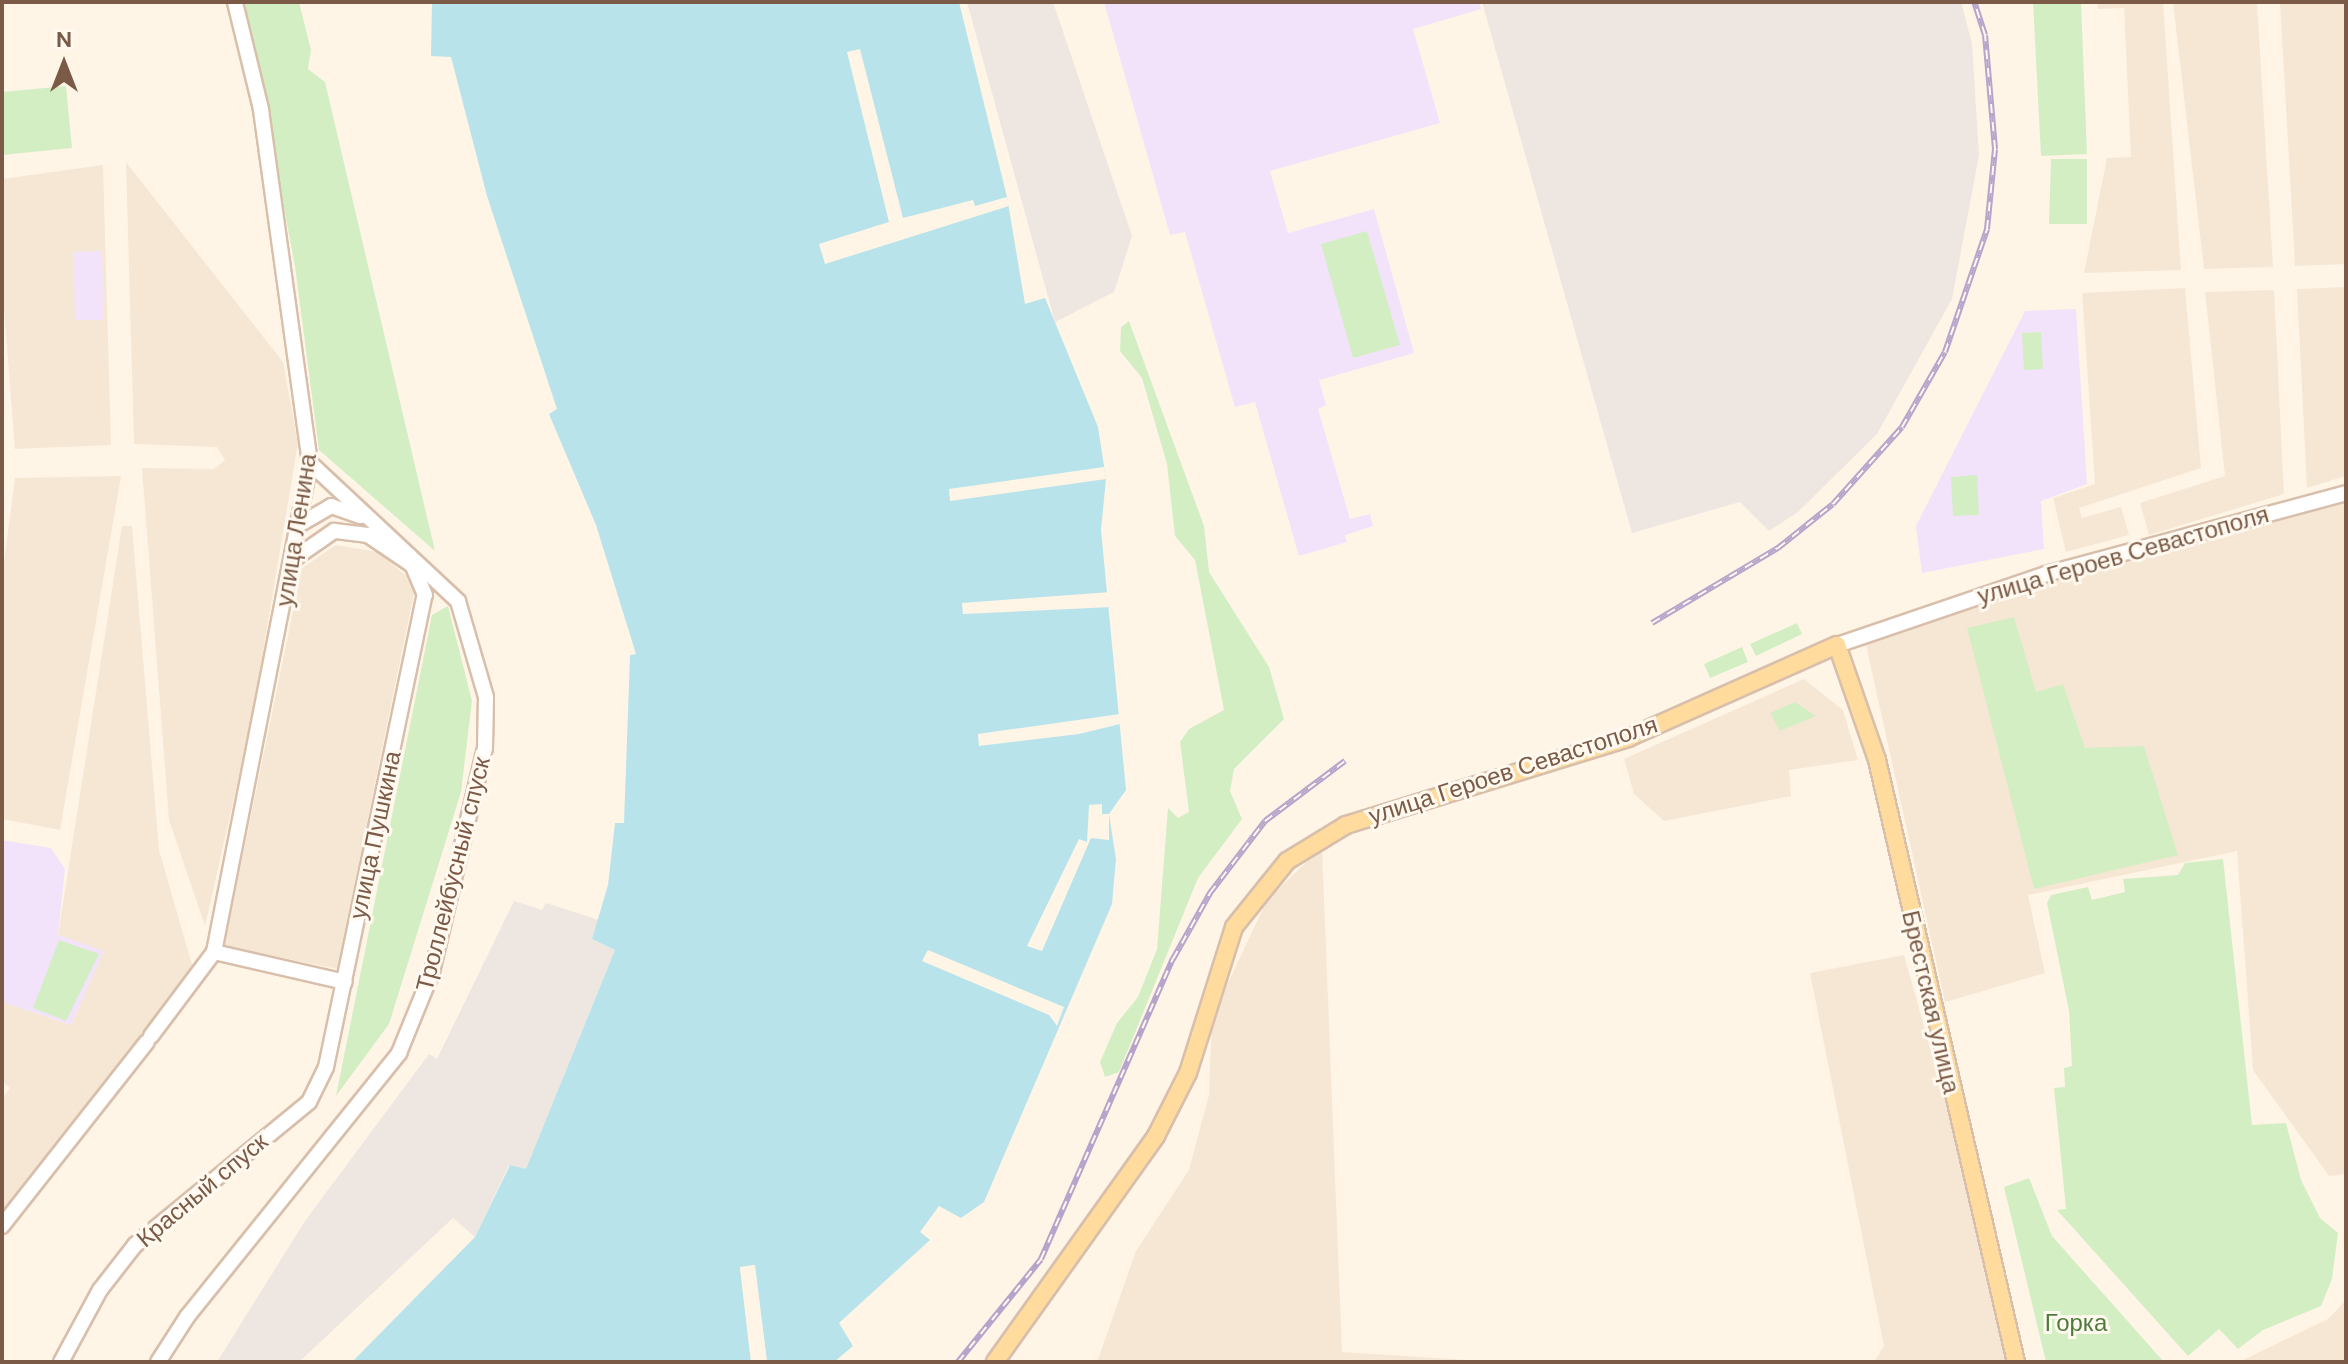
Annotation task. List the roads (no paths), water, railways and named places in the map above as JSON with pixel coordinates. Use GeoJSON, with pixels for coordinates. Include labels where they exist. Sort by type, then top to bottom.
{"type":"FeatureCollection","features":[{"type":"Feature","properties":{"kind":"main road","name":"улица Ленина"},"geometry":{"type":"LineString","coordinates":[[2,1226],[214,952],[302,523],[310,463],[263,124],[235,2]]}},
{"type":"Feature","properties":{"kind":"main road","name":"Троллейбусный спуск"},"geometry":{"type":"LineString","coordinates":[[158,1362],[187,1317],[389,1070],[432,972],[485,748],[486,697],[464,614],[451,590],[310,463]]}},
{"type":"Feature","properties":{"kind":"main road","name":"улица Героев Севастополя"},"geometry":{"type":"LineString","coordinates":[[995,1362],[1156,1136],[1188,1073],[1234,927],[1287,861],[1346,825],[1628,738],[1837,645],[2046,574],[2346,493]]}},
{"type":"Feature","properties":{"kind":"main road","name":"Троллейбусный спуск"},"geometry":{"type":"LineString","coordinates":[[302,523],[331,506],[381,528]]}},
{"type":"Feature","properties":{"kind":"main road","name":"улица Пушкина"},"geometry":{"type":"LineString","coordinates":[[295,559],[324,534],[368,535],[412,565],[422,580],[424,603],[326,1067]]}},
{"type":"Feature","properties":{"kind":"main road","name":"Брестская улица"},"geometry":{"type":"LineString","coordinates":[[1837,645],[1877,760],[2016,1362]]}},
{"type":"Feature","properties":{"kind":"main road"},"geometry":{"type":"LineString","coordinates":[[214,952],[345,982]]}},
{"type":"Feature","properties":{"kind":"main road","name":"Красный спуск"},"geometry":{"type":"LineString","coordinates":[[61,1362],[100,1290],[135,1245],[309,1102],[326,1067]]}},
{"type":"Feature","properties":{"kind":"water"},"geometry":{"type":"Polygon","coordinates":[[[432,2],[959,2],[1007,197],[1025,304],[1045,298],[1098,427],[1106,479],[1101,530],[1126,790],[1109,814],[1116,859],[1112,904],[984,1202],[961,1218],[939,1206],[920,1232],[930,1240],[839,1323],[853,1346],[834,1362],[767,1362],[754,1265],[740,1268],[751,1362],[352,1362],[475,1237],[510,1165],[526,1169],[615,950],[592,939],[608,885],[615,823],[624,823],[630,655],[636,654],[596,525],[549,414],[557,409],[487,196],[451,57],[431,56],[432,2]]]}},
{"type":"Feature","properties":{"kind":"railway"},"geometry":{"type":"LineString","coordinates":[[1652,623],[1778,548],[1833,504],[1902,427],[1945,352],[1987,229],[1995,149],[1985,35],[1974,2]]}},
{"type":"Feature","properties":{"kind":"railway"},"geometry":{"type":"LineString","coordinates":[[958,1362],[1041,1259],[1173,959],[1210,893],[1265,821],[1345,761]]}},
{"type":"Feature","properties":{"kind":"park label","name":"Горка"},"geometry":{"type":"Point","coordinates":[2076,1323]}}]}
